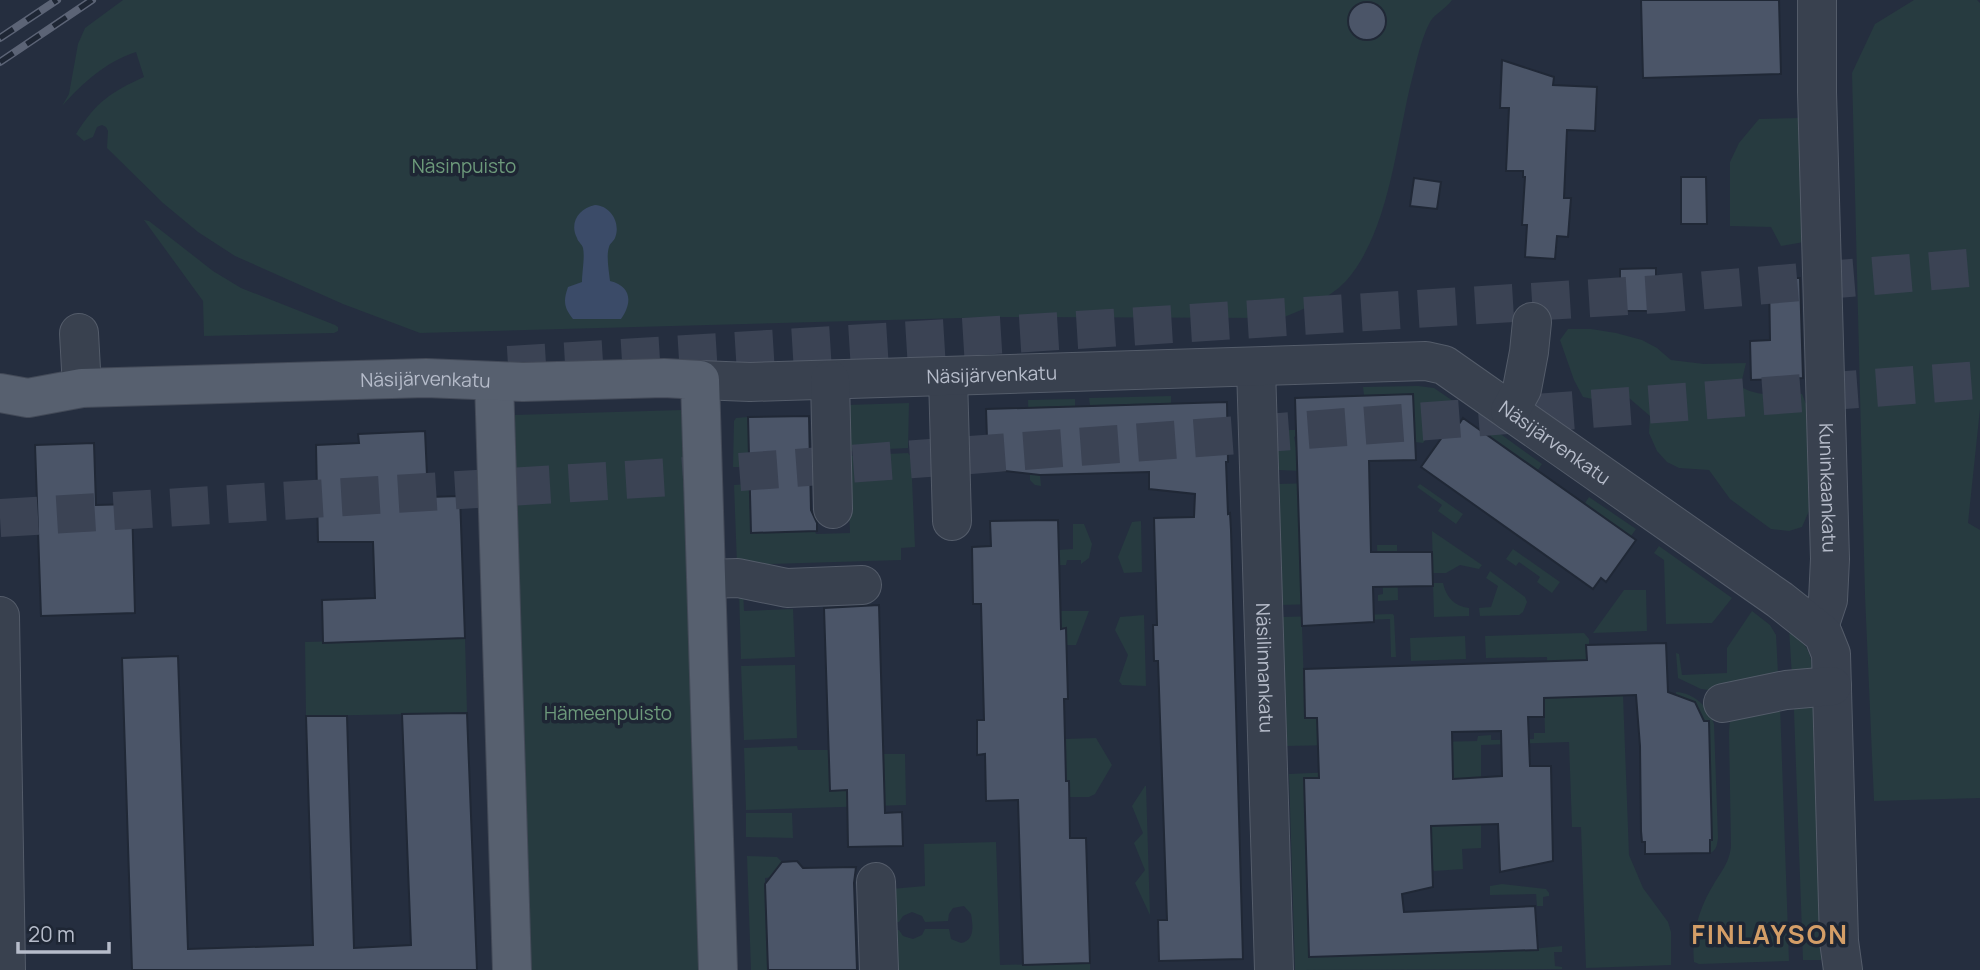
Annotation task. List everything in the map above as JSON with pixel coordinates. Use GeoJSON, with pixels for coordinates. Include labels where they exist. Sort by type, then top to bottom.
{"type":"FeatureCollection","features":[{"type":"Feature","properties":{"kind":"main road","name":"Näsijärvenkatu"},"geometry":{"type":"LineString","coordinates":[[0,366],[82,388]]}},
{"type":"Feature","properties":{"kind":"main road","name":"Näsijärvenkatu"},"geometry":{"type":"LineString","coordinates":[[0,393],[28,398],[82,388],[426,378],[523,382],[664,378],[700,380]]}},
{"type":"Feature","properties":{"kind":"main road"},"geometry":{"type":"LineString","coordinates":[[700,380],[718,970]]}},
{"type":"Feature","properties":{"kind":"main road"},"geometry":{"type":"LineString","coordinates":[[494,381],[512,970]]}},
{"type":"Feature","properties":{"kind":"street","name":"Kuninkaankatu"},"geometry":{"type":"LineString","coordinates":[[1817,0],[1830,559],[1828,600],[1818,630]]}},
{"type":"Feature","properties":{"kind":"street"},"geometry":{"type":"LineString","coordinates":[[1510,411],[1522,389],[1532,322]]}},
{"type":"Feature","properties":{"kind":"street"},"geometry":{"type":"LineString","coordinates":[[79,333],[82,388]]}},
{"type":"Feature","properties":{"kind":"street","name":"Näsijärvenkatu"},"geometry":{"type":"LineString","coordinates":[[700,380],[750,382],[948,376],[996,391],[1256,367],[1437,363],[1452,370],[1780,600],[1818,630]]}},
{"type":"Feature","properties":{"kind":"street","name":"Näsilinnankatu"},"geometry":{"type":"LineString","coordinates":[[1256,367],[1274,970]]}},
{"type":"Feature","properties":{"kind":"street"},"geometry":{"type":"LineString","coordinates":[[948,376],[953,521]]}},
{"type":"Feature","properties":{"kind":"street"},"geometry":{"type":"LineString","coordinates":[[830,380],[834,509]]}},
{"type":"Feature","properties":{"kind":"street"},"geometry":{"type":"LineString","coordinates":[[706,579],[738,578],[787,587],[862,585]]}},
{"type":"Feature","properties":{"kind":"street"},"geometry":{"type":"LineString","coordinates":[[0,616],[6,970]]}},
{"type":"Feature","properties":{"kind":"street"},"geometry":{"type":"LineString","coordinates":[[1818,630],[1826,640],[1831,654],[1839,941],[1843,970]]}},
{"type":"Feature","properties":{"kind":"street"},"geometry":{"type":"LineString","coordinates":[[1723,703],[1786,690],[1832,686]]}},
{"type":"Feature","properties":{"kind":"street"},"geometry":{"type":"LineString","coordinates":[[876,882],[879,970]]}},
{"type":"Feature","properties":{"kind":"green space","name":"Näsinpuisto"},"geometry":{"type":"Polygon","coordinates":[[[123,0],[1452,0],[1432,19],[1424,35],[1390,184],[1373,237],[1361,261],[1346,281],[1332,293],[1282,318],[997,317],[420,333],[343,304],[235,256],[198,232],[163,203],[107,148],[106,127],[97,127],[93,137],[84,141],[76,134],[105,99],[144,77],[136,52],[114,61],[95,74],[62,106],[69,94],[78,44],[85,28],[123,0]]]}},
{"type":"Feature","properties":{"kind":"green space"},"geometry":{"type":"Polygon","coordinates":[[[1914,0],[1977,0],[1980,3],[1980,409],[1968,523],[1980,530],[1980,798],[1874,801],[1865,595],[1852,73],[1875,24],[1914,0]]]}},
{"type":"Feature","properties":{"kind":"green space"},"geometry":{"type":"Polygon","coordinates":[[[1800,118],[1804,242],[1781,246],[1771,227],[1730,226],[1730,162],[1739,143],[1759,119],[1800,118]]]}},
{"type":"Feature","properties":{"kind":"green space"},"geometry":{"type":"Polygon","coordinates":[[[144,220],[149,221],[213,271],[241,288],[335,325],[338,331],[204,336],[203,301],[144,220]]]}},
{"type":"Feature","properties":{"kind":"green space"},"geometry":{"type":"Polygon","coordinates":[[[1568,329],[1591,329],[1642,340],[1671,360],[1704,364],[1746,363],[1743,388],[1764,394],[1802,394],[1806,404],[1809,511],[1802,527],[1789,531],[1771,529],[1730,499],[1709,470],[1679,468],[1667,462],[1657,451],[1649,433],[1650,416],[1629,398],[1602,401],[1583,397],[1560,340],[1568,329]]]}},
{"type":"Feature","properties":{"kind":"green space"},"geometry":{"type":"Polygon","coordinates":[[[1363,387],[1434,388],[1453,401],[1423,443],[1415,442],[1413,394],[1364,395],[1363,387]]]}},
{"type":"Feature","properties":{"kind":"green space"},"geometry":{"type":"Polygon","coordinates":[[[1171,396],[1171,403],[1090,405],[1089,398],[1171,396]]]}},
{"type":"Feature","properties":{"kind":"green space"},"geometry":{"type":"Polygon","coordinates":[[[1075,399],[1075,406],[1035,407],[1037,467],[1041,486],[1035,485],[1030,480],[1028,400],[1075,399]]]}},
{"type":"Feature","properties":{"kind":"green space"},"geometry":{"type":"Polygon","coordinates":[[[909,403],[908,448],[848,451],[847,405],[909,403]]]}},
{"type":"Feature","properties":{"kind":"green space","name":"Hämeenpuisto"},"geometry":{"type":"Polygon","coordinates":[[[682,410],[700,970],[531,970],[514,415],[682,410]]]}},
{"type":"Feature","properties":{"kind":"green space"},"geometry":{"type":"Polygon","coordinates":[[[748,417],[749,467],[733,467],[734,421],[736,418],[748,417]]]}},
{"type":"Feature","properties":{"kind":"green space"},"geometry":{"type":"Polygon","coordinates":[[[1279,430],[1296,430],[1294,437],[1301,471],[1279,470],[1276,433],[1279,430]]]}},
{"type":"Feature","properties":{"kind":"green space"},"geometry":{"type":"Polygon","coordinates":[[[1495,430],[1542,464],[1538,470],[1490,436],[1495,430]]]}},
{"type":"Feature","properties":{"kind":"green space"},"geometry":{"type":"Polygon","coordinates":[[[908,453],[911,457],[915,547],[901,548],[901,560],[737,565],[734,485],[750,484],[752,533],[850,533],[847,456],[908,453]]]}},
{"type":"Feature","properties":{"kind":"green space"},"geometry":{"type":"Polygon","coordinates":[[[1313,483],[1314,604],[1281,605],[1278,484],[1313,483]]]}},
{"type":"Feature","properties":{"kind":"green space"},"geometry":{"type":"Polygon","coordinates":[[[1420,484],[1463,514],[1456,524],[1438,511],[1442,505],[1417,487],[1420,484]]]}},
{"type":"Feature","properties":{"kind":"green space"},"geometry":{"type":"Polygon","coordinates":[[[1589,497],[1636,529],[1631,536],[1585,503],[1589,497]]]}},
{"type":"Feature","properties":{"kind":"green space"},"geometry":{"type":"Polygon","coordinates":[[[1141,521],[1142,572],[1124,573],[1118,557],[1132,522],[1141,521]]]}},
{"type":"Feature","properties":{"kind":"green space"},"geometry":{"type":"Polygon","coordinates":[[[1073,524],[1084,524],[1092,544],[1089,558],[1081,564],[1081,560],[1067,560],[1066,565],[1059,565],[1058,550],[1073,549],[1073,524]]]}},
{"type":"Feature","properties":{"kind":"green space"},"geometry":{"type":"Polygon","coordinates":[[[1432,531],[1482,565],[1479,569],[1460,565],[1446,573],[1433,573],[1432,531]]]}},
{"type":"Feature","properties":{"kind":"green space"},"geometry":{"type":"Polygon","coordinates":[[[1377,545],[1397,545],[1398,600],[1378,601],[1378,595],[1383,594],[1377,545]]]}},
{"type":"Feature","properties":{"kind":"green space"},"geometry":{"type":"Polygon","coordinates":[[[1659,546],[1732,598],[1712,623],[1666,624],[1664,560],[1654,553],[1659,546]]]}},
{"type":"Feature","properties":{"kind":"green space"},"geometry":{"type":"Polygon","coordinates":[[[1513,549],[1560,582],[1552,593],[1537,582],[1540,577],[1519,562],[1516,566],[1506,559],[1513,549]]]}},
{"type":"Feature","properties":{"kind":"green space"},"geometry":{"type":"Polygon","coordinates":[[[1490,571],[1525,597],[1527,602],[1519,615],[1480,616],[1479,608],[1491,607],[1498,586],[1486,578],[1490,571]]]}},
{"type":"Feature","properties":{"kind":"green space"},"geometry":{"type":"Polygon","coordinates":[[[1433,583],[1443,583],[1452,600],[1469,608],[1469,616],[1434,617],[1433,583]]]}},
{"type":"Feature","properties":{"kind":"green space"},"geometry":{"type":"Polygon","coordinates":[[[739,590],[743,590],[744,611],[793,609],[795,657],[741,659],[739,590]]]}},
{"type":"Feature","properties":{"kind":"green space"},"geometry":{"type":"Polygon","coordinates":[[[1624,590],[1646,590],[1647,631],[1593,633],[1624,590]]]}},
{"type":"Feature","properties":{"kind":"green space"},"geometry":{"type":"Polygon","coordinates":[[[1060,611],[1089,611],[1076,645],[1066,645],[1065,628],[1060,629],[1060,611]]]}},
{"type":"Feature","properties":{"kind":"green space"},"geometry":{"type":"Polygon","coordinates":[[[1752,611],[1770,625],[1776,635],[1778,674],[1716,691],[1701,689],[1678,678],[1676,653],[1679,654],[1682,675],[1727,673],[1727,648],[1752,611]]]}},
{"type":"Feature","properties":{"kind":"green space"},"geometry":{"type":"Polygon","coordinates":[[[1393,614],[1396,657],[1391,657],[1390,619],[1315,622],[1315,626],[1302,626],[1305,718],[1317,718],[1432,742],[1477,741],[1478,736],[1491,735],[1491,740],[1534,739],[1534,733],[1545,733],[1547,657],[1486,658],[1485,636],[1584,633],[1589,639],[1588,696],[1623,695],[1629,855],[1643,888],[1668,922],[1671,932],[1671,965],[1586,968],[1581,827],[1572,827],[1569,742],[1481,745],[1481,848],[1462,849],[1463,869],[1434,871],[1431,826],[1455,825],[1453,776],[1430,776],[1385,744],[1286,746],[1282,617],[1393,614]]]}},
{"type":"Feature","properties":{"kind":"green space"},"geometry":{"type":"Polygon","coordinates":[[[1144,615],[1146,686],[1122,685],[1119,681],[1128,655],[1115,630],[1120,617],[1144,615]]]}},
{"type":"Feature","properties":{"kind":"green space"},"geometry":{"type":"Polygon","coordinates":[[[1789,628],[1807,650],[1813,677],[1792,677],[1789,628]]]}},
{"type":"Feature","properties":{"kind":"green space"},"geometry":{"type":"Polygon","coordinates":[[[1465,636],[1466,659],[1411,661],[1410,638],[1465,636]]]}},
{"type":"Feature","properties":{"kind":"green space"},"geometry":{"type":"Polygon","coordinates":[[[465,638],[467,713],[306,716],[305,642],[465,638]]]}},
{"type":"Feature","properties":{"kind":"green space"},"geometry":{"type":"Polygon","coordinates":[[[795,665],[797,738],[744,740],[741,666],[795,665]]]}},
{"type":"Feature","properties":{"kind":"green space"},"geometry":{"type":"Polygon","coordinates":[[[1676,692],[1689,695],[1700,702],[1714,724],[1718,838],[1715,849],[1710,853],[1710,840],[1713,836],[1710,836],[1709,821],[1712,821],[1712,818],[1709,818],[1709,802],[1712,802],[1712,799],[1709,798],[1707,765],[1710,766],[1711,762],[1707,762],[1710,744],[1707,743],[1706,728],[1709,728],[1709,725],[1703,722],[1685,698],[1676,700],[1676,692]]]}},
{"type":"Feature","properties":{"kind":"green space"},"geometry":{"type":"Polygon","coordinates":[[[1795,697],[1813,697],[1821,960],[1803,960],[1795,697]]]}},
{"type":"Feature","properties":{"kind":"green space"},"geometry":{"type":"Polygon","coordinates":[[[1780,705],[1789,961],[1699,964],[1694,962],[1693,951],[1698,920],[1727,861],[1731,847],[1730,719],[1780,705]]]}},
{"type":"Feature","properties":{"kind":"green space"},"geometry":{"type":"Polygon","coordinates":[[[1096,738],[1112,765],[1095,794],[1089,797],[1070,797],[1069,782],[1066,781],[1065,739],[1096,738]]]}},
{"type":"Feature","properties":{"kind":"green space"},"geometry":{"type":"Polygon","coordinates":[[[797,746],[798,750],[829,750],[830,791],[884,789],[884,754],[905,754],[906,805],[746,810],[744,748],[797,746]]]}},
{"type":"Feature","properties":{"kind":"green space"},"geometry":{"type":"Polygon","coordinates":[[[1334,772],[1339,777],[1304,778],[1309,957],[1503,952],[1562,946],[1562,952],[1554,952],[1555,966],[1562,969],[1295,970],[1289,774],[1334,772]]]}},
{"type":"Feature","properties":{"kind":"green space"},"geometry":{"type":"Polygon","coordinates":[[[1145,786],[1150,915],[1135,883],[1145,870],[1134,843],[1143,833],[1132,806],[1145,786]]]}},
{"type":"Feature","properties":{"kind":"green space"},"geometry":{"type":"Polygon","coordinates":[[[746,813],[792,813],[793,838],[746,837],[746,813]]]}},
{"type":"Feature","properties":{"kind":"green space"},"geometry":{"type":"Polygon","coordinates":[[[996,842],[1000,965],[1090,963],[1090,970],[893,970],[892,930],[899,930],[903,936],[913,939],[922,935],[925,929],[949,929],[951,939],[961,943],[969,939],[972,932],[971,914],[964,906],[953,908],[948,921],[925,922],[922,916],[912,912],[903,916],[899,922],[892,922],[891,889],[925,886],[924,844],[996,842]]]}},
{"type":"Feature","properties":{"kind":"green space"},"geometry":{"type":"Polygon","coordinates":[[[747,856],[777,857],[782,862],[776,870],[776,877],[765,878],[768,970],[751,970],[747,856]]]}},
{"type":"Feature","properties":{"kind":"green space"},"geometry":{"type":"Polygon","coordinates":[[[1502,884],[1546,889],[1549,896],[1543,897],[1543,906],[1537,906],[1536,894],[1490,895],[1490,886],[1502,884]]]}},
{"type":"Feature","properties":{"kind":"water"},"geometry":{"type":"Polygon","coordinates":[[[595,205],[606,208],[616,221],[617,232],[609,247],[608,259],[610,281],[617,283],[628,295],[627,307],[621,319],[573,319],[565,304],[568,287],[582,282],[584,252],[575,232],[575,222],[584,209],[595,205]]]}},
{"type":"Feature","properties":{"kind":"building"},"geometry":{"type":"Polygon","coordinates":[[[1641,0],[1779,0],[1781,74],[1643,78],[1641,0]]]}},
{"type":"Feature","properties":{"kind":"building"},"geometry":{"type":"Polygon","coordinates":[[[1367,2],[1380,8],[1386,21],[1380,34],[1367,40],[1354,34],[1348,21],[1354,8],[1367,2]]]}},
{"type":"Feature","properties":{"kind":"building"},"geometry":{"type":"Polygon","coordinates":[[[1502,60],[1554,77],[1553,85],[1597,87],[1595,131],[1567,130],[1564,198],[1571,198],[1568,237],[1557,236],[1555,259],[1525,257],[1527,225],[1522,225],[1525,177],[1523,171],[1506,171],[1509,108],[1500,108],[1502,60]]]}},
{"type":"Feature","properties":{"kind":"building"},"geometry":{"type":"Polygon","coordinates":[[[1681,177],[1706,177],[1707,224],[1681,224],[1681,177]]]}},
{"type":"Feature","properties":{"kind":"building"},"geometry":{"type":"Polygon","coordinates":[[[1414,178],[1441,182],[1437,209],[1410,206],[1414,178]]]}},
{"type":"Feature","properties":{"kind":"building"},"geometry":{"type":"Polygon","coordinates":[[[1656,268],[1656,311],[1620,311],[1620,269],[1656,268]]]}},
{"type":"Feature","properties":{"kind":"building"},"geometry":{"type":"Polygon","coordinates":[[[1769,278],[1800,278],[1803,378],[1751,380],[1750,341],[1770,340],[1769,278]]]}},
{"type":"Feature","properties":{"kind":"building"},"geometry":{"type":"Polygon","coordinates":[[[1413,394],[1416,460],[1369,461],[1371,552],[1432,552],[1433,586],[1373,587],[1374,622],[1302,626],[1295,398],[1413,394]]]}},
{"type":"Feature","properties":{"kind":"building"},"geometry":{"type":"Polygon","coordinates":[[[1227,402],[1226,462],[1231,530],[1243,959],[1159,961],[1158,920],[1167,920],[1158,661],[1154,661],[1153,625],[1157,625],[1154,518],[1194,517],[1195,494],[1149,489],[1149,472],[1040,475],[988,469],[986,409],[1227,402]]]}},
{"type":"Feature","properties":{"kind":"building"},"geometry":{"type":"Polygon","coordinates":[[[809,416],[811,510],[817,523],[817,531],[751,533],[748,417],[809,416]]]}},
{"type":"Feature","properties":{"kind":"building"},"geometry":{"type":"Polygon","coordinates":[[[1463,418],[1636,540],[1606,582],[1601,578],[1593,589],[1421,467],[1450,426],[1455,430],[1463,418]]]}},
{"type":"Feature","properties":{"kind":"building"},"geometry":{"type":"Polygon","coordinates":[[[425,431],[428,497],[460,496],[465,638],[323,643],[322,600],[375,598],[373,542],[318,542],[316,445],[359,443],[358,434],[425,431]]]}},
{"type":"Feature","properties":{"kind":"building"},"geometry":{"type":"Polygon","coordinates":[[[94,443],[96,505],[132,504],[135,613],[41,616],[35,445],[94,443]]]}},
{"type":"Feature","properties":{"kind":"building"},"geometry":{"type":"Polygon","coordinates":[[[1058,520],[1061,629],[1066,628],[1068,699],[1064,699],[1070,838],[1086,838],[1090,963],[1023,965],[1018,800],[986,801],[985,754],[977,755],[977,720],[984,720],[981,604],[973,604],[972,547],[991,546],[990,521],[1058,520]]]}},
{"type":"Feature","properties":{"kind":"building"},"geometry":{"type":"Polygon","coordinates":[[[879,605],[885,813],[902,812],[903,846],[848,847],[847,790],[830,791],[824,608],[879,605]]]}},
{"type":"Feature","properties":{"kind":"building"},"geometry":{"type":"Polygon","coordinates":[[[1666,643],[1668,692],[1695,702],[1704,721],[1709,721],[1710,853],[1645,854],[1641,831],[1640,746],[1636,695],[1544,698],[1544,717],[1528,717],[1530,766],[1551,766],[1553,861],[1500,872],[1498,824],[1431,826],[1433,887],[1402,894],[1404,912],[1535,906],[1538,950],[1309,957],[1304,778],[1319,778],[1317,718],[1305,718],[1304,669],[1587,660],[1586,645],[1666,643]],[[1501,731],[1452,732],[1453,779],[1502,776],[1501,731]]]}},
{"type":"Feature","properties":{"kind":"building"},"geometry":{"type":"Polygon","coordinates":[[[178,656],[188,949],[313,945],[306,716],[347,716],[354,948],[411,945],[402,714],[467,713],[477,970],[132,970],[122,658],[178,656]]]}},
{"type":"Feature","properties":{"kind":"building"},"geometry":{"type":"Polygon","coordinates":[[[797,861],[803,868],[856,867],[854,883],[857,970],[768,970],[765,884],[782,862],[797,861]]]}},
{"type":"Feature","properties":{"kind":"tunnel"},"geometry":{"type":"LineString","coordinates":[[508,365],[1660,294],[1980,267]]}},
{"type":"Feature","properties":{"kind":"tunnel"},"geometry":{"type":"LineString","coordinates":[[0,518],[673,477],[1980,380]]}},
{"type":"Feature","properties":{"kind":"railway"},"geometry":{"type":"LineString","coordinates":[[0,38],[57,0]]}},
{"type":"Feature","properties":{"kind":"railway"},"geometry":{"type":"LineString","coordinates":[[0,62],[92,0]]}},
{"type":"Feature","properties":{"kind":"district","name":"FINLAYSON"},"geometry":{"type":"Point","coordinates":[1770,934]}}]}
